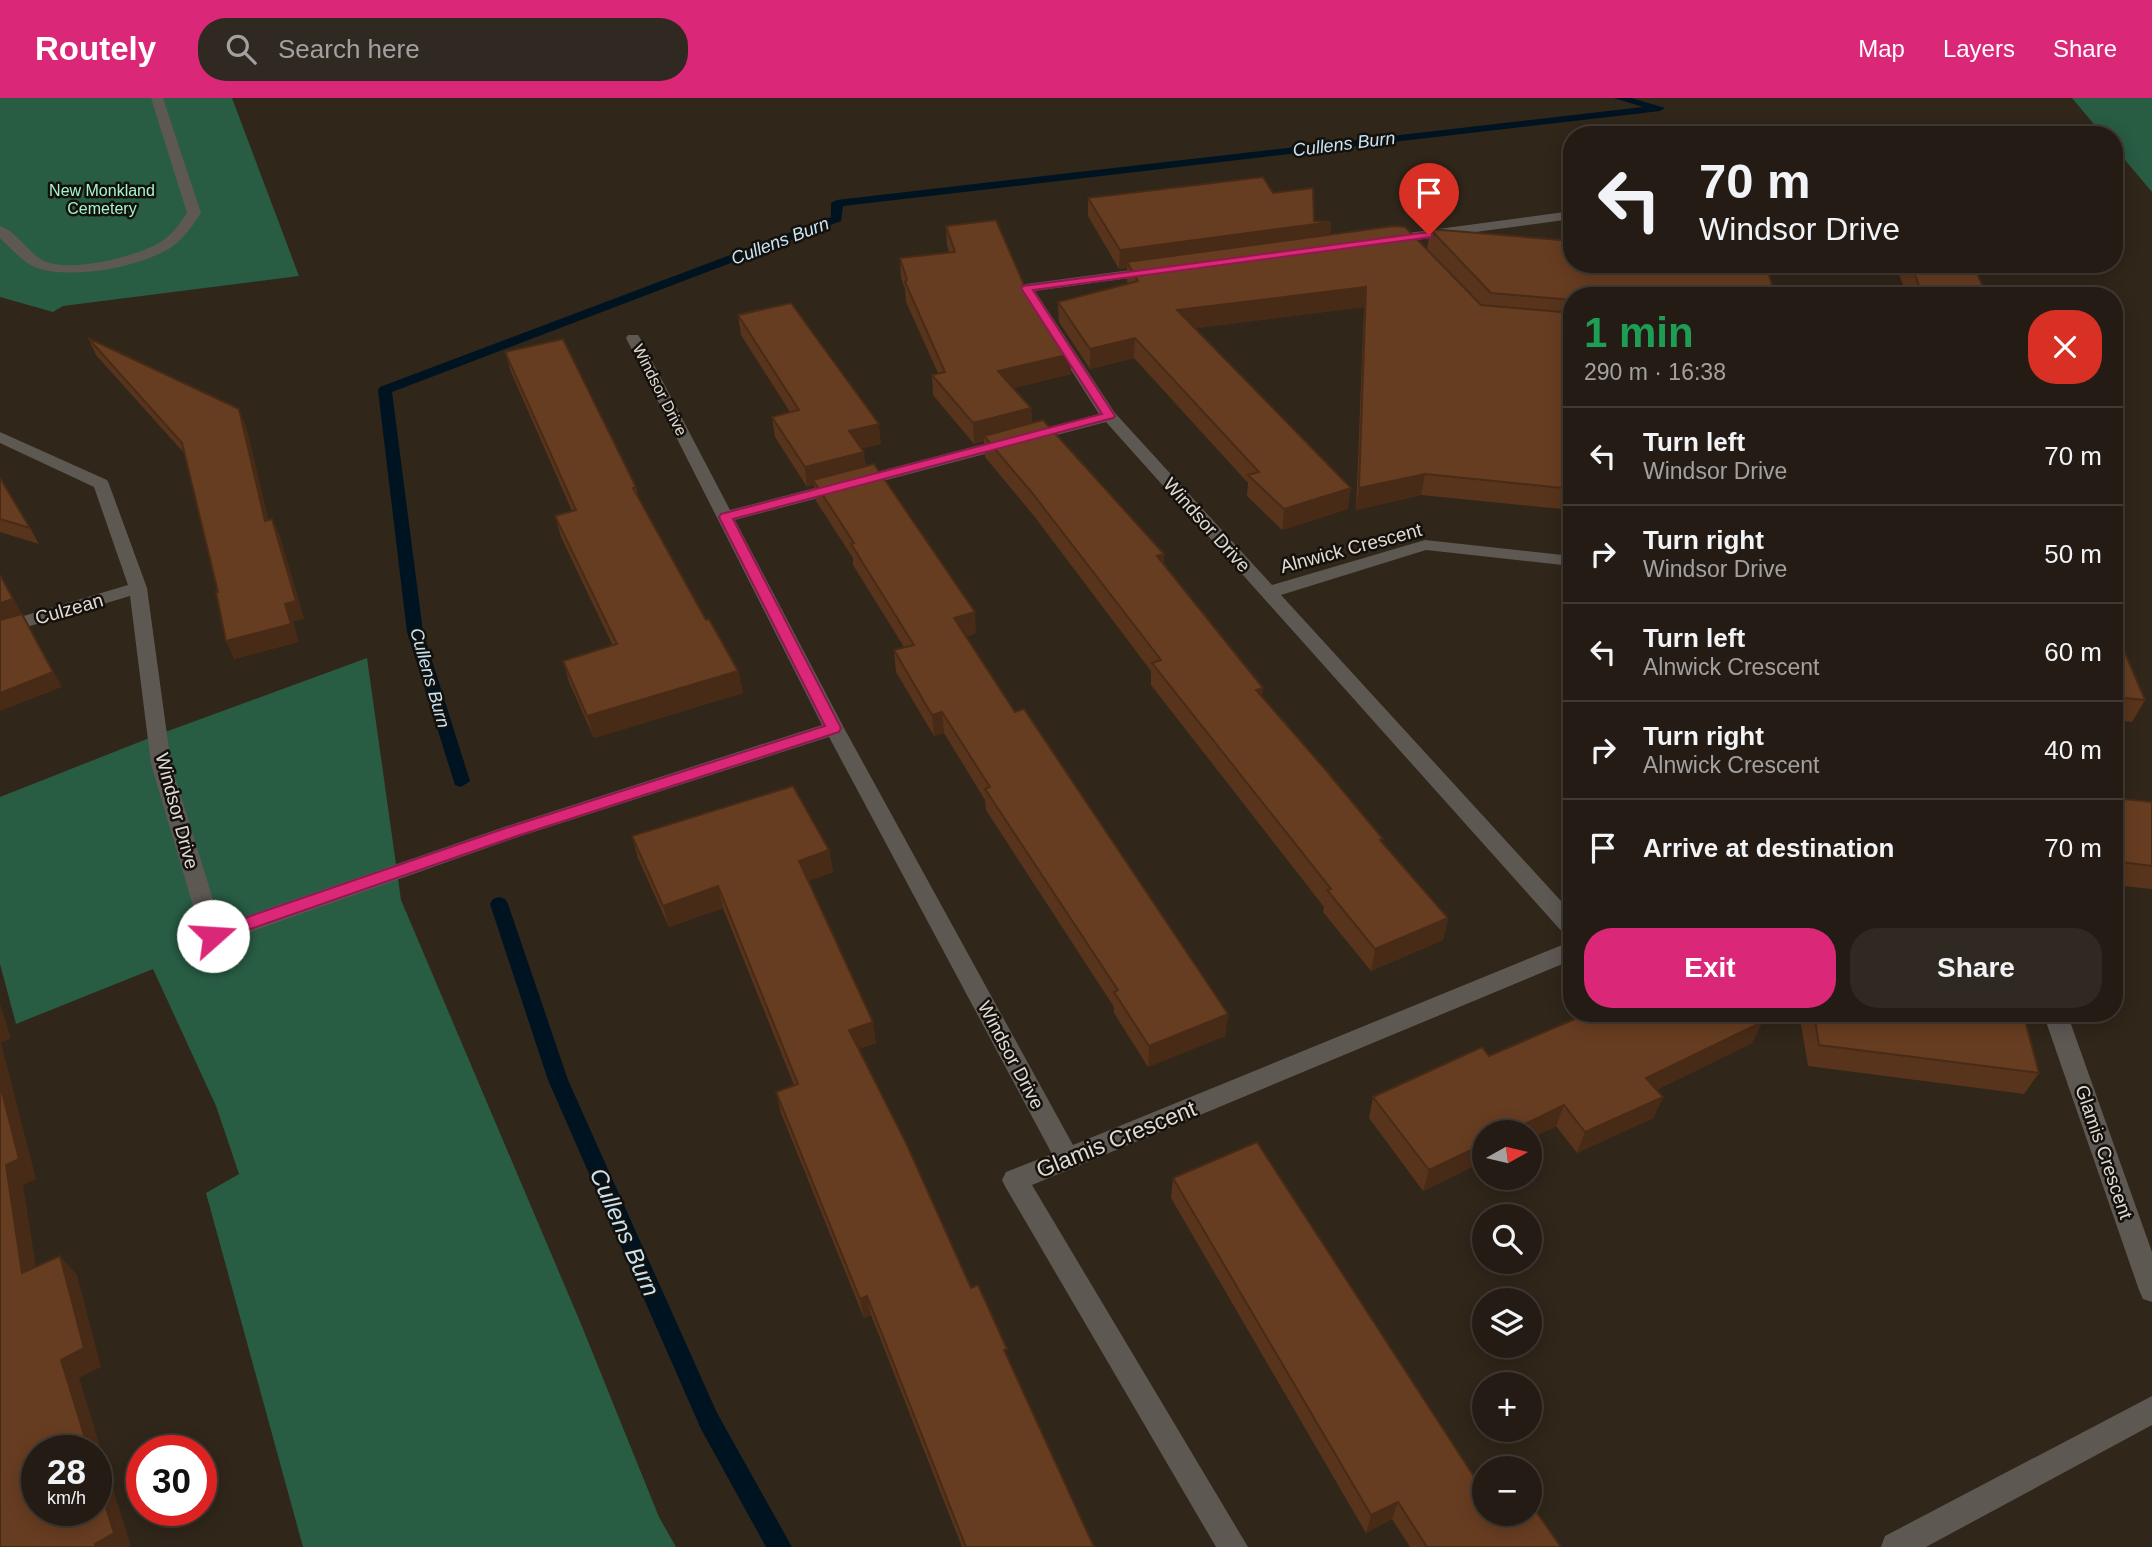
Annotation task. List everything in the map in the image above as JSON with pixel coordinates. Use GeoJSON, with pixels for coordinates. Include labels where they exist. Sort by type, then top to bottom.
{"type":"FeatureCollection","features":[{"type":"Feature","properties":{"kind":"street"},"geometry":{"type":"LineString","coordinates":[[0,230],[40,265],[59,268],[87,267],[142,255],[166,245],[183,230],[194,213],[157,98]]}},
{"type":"Feature","properties":{"kind":"street"},"geometry":{"type":"LineString","coordinates":[[1364,243],[1409,242],[1563,216]]}},
{"type":"Feature","properties":{"kind":"street"},"geometry":{"type":"LineString","coordinates":[[725,517],[1109,416],[1026,288],[1162,270]]}},
{"type":"Feature","properties":{"kind":"street","name":"Windsor Drive"},"geometry":{"type":"LineString","coordinates":[[633,338],[834,728],[1068,1160]]}},
{"type":"Feature","properties":{"kind":"street","name":"Windsor Drive"},"geometry":{"type":"LineString","coordinates":[[1109,416],[1563,918]]}},
{"type":"Feature","properties":{"kind":"street","name":"Windsor Drive"},"geometry":{"type":"LineString","coordinates":[[0,437],[101,484],[138,588],[161,764],[213,936],[508,833],[834,728]]}},
{"type":"Feature","properties":{"kind":"street","name":"Alnwick Crescent"},"geometry":{"type":"LineString","coordinates":[[1267,593],[1425,545],[1563,560]]}},
{"type":"Feature","properties":{"kind":"street","name":"Culzean"},"geometry":{"type":"LineString","coordinates":[[0,629],[138,588]]}},
{"type":"Feature","properties":{"kind":"street","name":"Glamis Crescent"},"geometry":{"type":"LineString","coordinates":[[1233,1547],[1015,1180],[1563,954]]}},
{"type":"Feature","properties":{"kind":"street","name":"Glamis Crescent"},"geometry":{"type":"LineString","coordinates":[[2058,1022],[2152,1290]]}},
{"type":"Feature","properties":{"kind":"street"},"geometry":{"type":"LineString","coordinates":[[1896,1547],[2152,1410]]}},
{"type":"Feature","properties":{"kind":"green space","name":"New Monkland Cemetery"},"geometry":{"type":"Polygon","coordinates":[[[0,98],[232,98],[299,276],[63,306],[53,312],[0,297],[0,98]]]}},
{"type":"Feature","properties":{"kind":"green space"},"geometry":{"type":"Polygon","coordinates":[[[2072,98],[2152,98],[2152,192],[2123,158],[2123,126],[2095,126],[2072,98]]]}},
{"type":"Feature","properties":{"kind":"green space"},"geometry":{"type":"Polygon","coordinates":[[[367,658],[401,900],[581,1324],[659,1517],[676,1547],[303,1547],[206,1193],[239,1174],[216,1106],[153,969],[16,1024],[0,964],[0,797],[157,735],[367,658]]]}},
{"type":"Feature","properties":{"kind":"building"},"geometry":{"type":"Polygon","coordinates":[[[1263,177],[1273,193],[1313,188],[1314,221],[1331,222],[1120,250],[1088,198],[1263,177]]]}},
{"type":"Feature","properties":{"kind":"building"},"geometry":{"type":"Polygon","coordinates":[[[996,220],[1034,308],[1040,307],[1071,354],[998,371],[1031,408],[973,423],[932,375],[945,372],[905,282],[907,280],[900,258],[955,252],[946,226],[996,220]]]}},
{"type":"Feature","properties":{"kind":"building"},"geometry":{"type":"Polygon","coordinates":[[[1394,226],[1405,227],[1481,305],[1563,312],[1563,488],[1425,474],[1359,488],[1366,287],[1177,310],[1351,488],[1284,509],[1248,475],[1259,472],[1135,338],[1090,349],[1058,302],[1138,281],[1127,262],[1394,226]]]}},
{"type":"Feature","properties":{"kind":"building"},"geometry":{"type":"Polygon","coordinates":[[[1430,229],[1563,240],[1563,273],[1769,273],[1772,287],[1563,287],[1563,299],[1491,293],[1430,229]]]}},
{"type":"Feature","properties":{"kind":"building"},"geometry":{"type":"Polygon","coordinates":[[[1914,273],[1977,273],[1983,287],[1920,287],[1914,273]]]}},
{"type":"Feature","properties":{"kind":"building"},"geometry":{"type":"Polygon","coordinates":[[[791,303],[879,424],[849,431],[864,452],[805,467],[772,417],[799,410],[738,315],[791,303]]]}},
{"type":"Feature","properties":{"kind":"building"},"geometry":{"type":"Polygon","coordinates":[[[88,338],[239,409],[265,521],[272,519],[296,601],[285,604],[291,624],[226,641],[218,592],[182,443],[88,338]]]}},
{"type":"Feature","properties":{"kind":"building"},"geometry":{"type":"Polygon","coordinates":[[[563,339],[636,487],[633,488],[706,620],[709,619],[738,671],[587,716],[563,661],[617,644],[555,516],[576,510],[505,352],[563,339]]]}},
{"type":"Feature","properties":{"kind":"building"},"geometry":{"type":"Polygon","coordinates":[[[1043,420],[1164,554],[1157,556],[1263,688],[1256,690],[1448,918],[1375,949],[1327,890],[1331,889],[1152,663],[1161,660],[1033,494],[984,436],[1043,420]]]}},
{"type":"Feature","properties":{"kind":"building"},"geometry":{"type":"Polygon","coordinates":[[[874,464],[975,612],[954,618],[1015,712],[1024,709],[1228,1014],[1149,1046],[1114,992],[1118,990],[985,789],[990,787],[942,712],[932,715],[894,650],[914,645],[813,480],[874,464]]]}},
{"type":"Feature","properties":{"kind":"building"},"geometry":{"type":"Polygon","coordinates":[[[0,478],[30,528],[0,519],[0,478]]]}},
{"type":"Feature","properties":{"kind":"building"},"geometry":{"type":"Polygon","coordinates":[[[0,575],[13,599],[0,603],[0,575]]]}},
{"type":"Feature","properties":{"kind":"building"},"geometry":{"type":"Polygon","coordinates":[[[22,614],[53,672],[0,693],[0,620],[22,614]]]}},
{"type":"Feature","properties":{"kind":"building"},"geometry":{"type":"Polygon","coordinates":[[[2123,648],[2145,700],[2123,698],[2123,648]]]}},
{"type":"Feature","properties":{"kind":"building"},"geometry":{"type":"Polygon","coordinates":[[[793,786],[829,850],[799,861],[873,1022],[849,1030],[907,1145],[971,1288],[978,1285],[1007,1349],[1004,1350],[1094,1547],[966,1547],[867,1296],[860,1299],[776,1092],[798,1084],[718,886],[663,906],[632,836],[793,786]]]}},
{"type":"Feature","properties":{"kind":"building"},"geometry":{"type":"Polygon","coordinates":[[[2123,799],[2152,802],[2152,866],[2123,862],[2123,799]]]}},
{"type":"Feature","properties":{"kind":"building"},"geometry":{"type":"Polygon","coordinates":[[[1568,1022],[1762,1022],[1646,1078],[1663,1097],[1585,1132],[1564,1105],[1533,1120],[1472,1120],[1472,1150],[1429,1170],[1373,1097],[1482,1047],[1489,1056],[1568,1022]]]}},
{"type":"Feature","properties":{"kind":"building"},"geometry":{"type":"Polygon","coordinates":[[[1815,1022],[2025,1022],[2039,1073],[1819,1045],[1815,1022]]]}},
{"type":"Feature","properties":{"kind":"building"},"geometry":{"type":"Polygon","coordinates":[[[0,1084],[19,1159],[6,1165],[22,1273],[60,1256],[84,1348],[61,1360],[84,1435],[21,1435],[21,1526],[112,1526],[114,1533],[95,1544],[96,1547],[0,1547],[0,1084]]]}},
{"type":"Feature","properties":{"kind":"building"},"geometry":{"type":"Polygon","coordinates":[[[1257,1142],[1472,1473],[1472,1526],[1542,1526],[1542,1520],[1561,1547],[1427,1547],[1398,1502],[1371,1515],[1173,1178],[1257,1142]]]}},
{"type":"Feature","properties":{"kind":"waterway","name":"Cullens Burn"},"geometry":{"type":"LineString","coordinates":[[461,781],[415,632],[385,390],[837,219],[837,203],[1660,108],[1619,98]]}},
{"type":"Feature","properties":{"kind":"waterway","name":"Cullens Burn"},"geometry":{"type":"LineString","coordinates":[[499,904],[558,1080],[709,1421],[780,1547]]}},
{"type":"Feature","properties":{"kind":"route"},"geometry":{"type":"LineString","coordinates":[[213,936],[508,833],[834,728],[725,517],[1109,416],[1026,288],[1429,235]]}}]}
